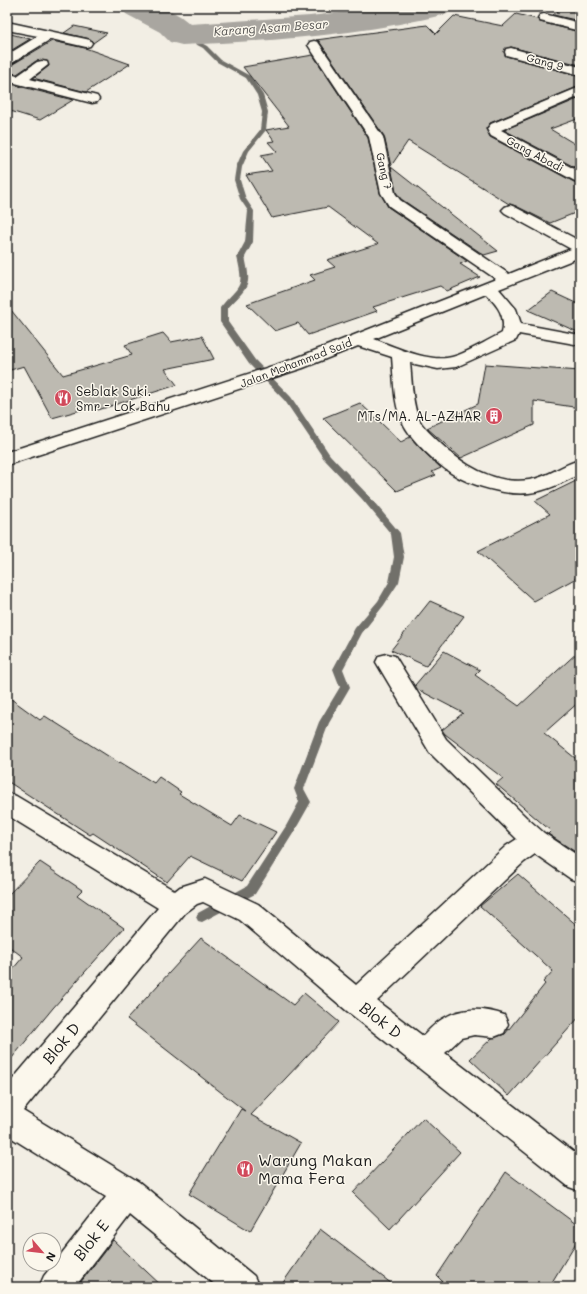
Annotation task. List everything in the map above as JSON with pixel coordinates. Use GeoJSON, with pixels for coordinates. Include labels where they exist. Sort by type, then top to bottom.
{"type":"FeatureCollection","features":[{"type":"Feature","properties":{"kind":"street"},"geometry":{"type":"LineString","coordinates":[[544,18],[580,27]]}},
{"type":"Feature","properties":{"kind":"street"},"geometry":{"type":"LineString","coordinates":[[7,26],[86,43]]}},
{"type":"Feature","properties":{"kind":"street"},"geometry":{"type":"LineString","coordinates":[[7,60],[48,36]]}},
{"type":"Feature","properties":{"kind":"street","name":"Gang 7"},"geometry":{"type":"LineString","coordinates":[[314,45],[376,137],[388,193],[394,203],[508,280]]}},
{"type":"Feature","properties":{"kind":"street","name":"Gang 9"},"geometry":{"type":"LineString","coordinates":[[511,52],[580,71]]}},
{"type":"Feature","properties":{"kind":"street"},"geometry":{"type":"LineString","coordinates":[[13,78],[42,65]]}},
{"type":"Feature","properties":{"kind":"street"},"geometry":{"type":"LineString","coordinates":[[13,78],[92,99]]}},
{"type":"Feature","properties":{"kind":"street","name":"Gang Abadi"},"geometry":{"type":"LineString","coordinates":[[580,91],[494,128],[496,133],[580,178]]}},
{"type":"Feature","properties":{"kind":"street"},"geometry":{"type":"LineString","coordinates":[[510,210],[580,248]]}},
{"type":"Feature","properties":{"kind":"street","name":"Jalan Mohammad Said"},"geometry":{"type":"LineString","coordinates":[[7,459],[297,364],[580,251]]}},
{"type":"Feature","properties":{"kind":"street"},"geometry":{"type":"LineString","coordinates":[[358,340],[400,354],[438,364],[456,362],[510,336],[513,328],[509,308],[489,288]]}},
{"type":"Feature","properties":{"kind":"street"},"geometry":{"type":"LineString","coordinates":[[513,328],[580,340]]}},
{"type":"Feature","properties":{"kind":"street"},"geometry":{"type":"LineString","coordinates":[[400,354],[406,402],[412,422],[425,439],[457,468],[482,479],[508,485],[529,487],[580,466]]}},
{"type":"Feature","properties":{"kind":"street"},"geometry":{"type":"LineString","coordinates":[[386,662],[438,746],[518,825],[536,840],[580,871]]}},
{"type":"Feature","properties":{"kind":"street"},"geometry":{"type":"LineString","coordinates":[[7,803],[176,905]]}},
{"type":"Feature","properties":{"kind":"street"},"geometry":{"type":"LineString","coordinates":[[357,1002],[515,854],[536,840]]}},
{"type":"Feature","properties":{"kind":"street","name":"Blok D"},"geometry":{"type":"LineString","coordinates":[[7,1108],[176,905],[189,895],[202,890],[207,890],[249,912],[357,1002],[580,1176]]}},
{"type":"Feature","properties":{"kind":"street"},"geometry":{"type":"LineString","coordinates":[[424,1054],[453,1027],[474,1022],[494,1024]]}},
{"type":"Feature","properties":{"kind":"street"},"geometry":{"type":"LineString","coordinates":[[7,1118],[128,1193],[243,1287]]}},
{"type":"Feature","properties":{"kind":"street","name":"Blok E"},"geometry":{"type":"LineString","coordinates":[[55,1287],[128,1193]]}},
{"type":"Feature","properties":{"kind":"building"},"geometry":{"type":"Polygon","coordinates":[[[563,7],[580,7],[580,21],[553,15],[563,7]]]}},
{"type":"Feature","properties":{"kind":"building"},"geometry":{"type":"Polygon","coordinates":[[[516,14],[537,19],[540,22],[580,32],[580,65],[511,47],[505,49],[504,52],[506,56],[580,76],[580,86],[490,123],[486,129],[490,137],[574,182],[580,183],[580,211],[550,223],[509,204],[408,141],[391,166],[384,136],[319,41],[316,40],[427,25],[436,34],[454,16],[503,26],[516,14]]]}},
{"type":"Feature","properties":{"kind":"building"},"geometry":{"type":"Polygon","coordinates":[[[74,26],[107,33],[93,43],[90,39],[64,33],[74,26]]]}},
{"type":"Feature","properties":{"kind":"building"},"geometry":{"type":"Polygon","coordinates":[[[7,33],[30,39],[7,53],[7,33]]]}},
{"type":"Feature","properties":{"kind":"building"},"geometry":{"type":"Polygon","coordinates":[[[52,41],[85,48],[130,64],[86,92],[33,78],[49,66],[47,61],[36,61],[17,74],[7,72],[7,65],[13,64],[52,41]]]}},
{"type":"Feature","properties":{"kind":"building"},"geometry":{"type":"Polygon","coordinates":[[[313,55],[368,138],[380,193],[388,207],[467,261],[460,264],[480,277],[447,291],[440,286],[373,307],[377,311],[308,335],[298,323],[275,331],[247,304],[315,280],[310,275],[335,267],[327,260],[378,244],[328,207],[272,218],[246,175],[272,171],[261,155],[277,152],[268,142],[274,141],[266,130],[289,126],[243,67],[313,55]]]}},
{"type":"Feature","properties":{"kind":"building"},"geometry":{"type":"Polygon","coordinates":[[[7,83],[73,100],[40,120],[7,110],[7,83]]]}},
{"type":"Feature","properties":{"kind":"building"},"geometry":{"type":"Polygon","coordinates":[[[580,98],[580,118],[550,129],[580,147],[580,170],[504,130],[580,98]]]}},
{"type":"Feature","properties":{"kind":"building"},"geometry":{"type":"Polygon","coordinates":[[[391,167],[498,251],[484,255],[401,199],[396,192],[391,167]]]}},
{"type":"Feature","properties":{"kind":"building"},"geometry":{"type":"Polygon","coordinates":[[[552,292],[580,305],[580,333],[528,310],[552,292]]]}},
{"type":"Feature","properties":{"kind":"building"},"geometry":{"type":"Polygon","coordinates":[[[7,305],[63,375],[132,355],[125,345],[163,333],[171,342],[202,336],[214,359],[165,369],[177,385],[98,410],[95,406],[52,418],[24,366],[7,371],[7,305]]]}},
{"type":"Feature","properties":{"kind":"building","name":"MTs/MA. AL-AZHAR"},"geometry":{"type":"Polygon","coordinates":[[[485,364],[580,371],[580,408],[534,401],[534,425],[461,458],[427,428],[478,404],[485,364]]]}},
{"type":"Feature","properties":{"kind":"building"},"geometry":{"type":"Polygon","coordinates":[[[360,403],[401,442],[410,437],[441,468],[432,472],[436,475],[397,491],[323,418],[360,403]]]}},
{"type":"Feature","properties":{"kind":"building"},"geometry":{"type":"Polygon","coordinates":[[[580,479],[580,576],[534,601],[478,551],[550,514],[535,501],[580,479]]]}},
{"type":"Feature","properties":{"kind":"building"},"geometry":{"type":"Polygon","coordinates":[[[430,601],[464,616],[426,666],[391,650],[430,601]]]}},
{"type":"Feature","properties":{"kind":"building"},"geometry":{"type":"Polygon","coordinates":[[[580,650],[580,701],[544,733],[580,762],[580,855],[548,834],[551,831],[496,784],[503,778],[445,734],[442,730],[463,713],[417,689],[415,685],[444,651],[480,670],[475,675],[519,706],[580,650]]]}},
{"type":"Feature","properties":{"kind":"building"},"geometry":{"type":"Polygon","coordinates":[[[7,696],[40,720],[45,716],[119,763],[120,762],[154,783],[159,777],[181,792],[179,794],[232,826],[240,815],[276,832],[242,881],[190,856],[167,882],[93,833],[90,835],[7,781],[7,696]]]}},
{"type":"Feature","properties":{"kind":"building"},"geometry":{"type":"Polygon","coordinates":[[[40,862],[82,890],[77,895],[124,928],[53,1008],[7,1064],[7,976],[23,957],[7,945],[7,896],[40,862]]]}},
{"type":"Feature","properties":{"kind":"building"},"geometry":{"type":"Polygon","coordinates":[[[518,874],[580,928],[580,1016],[509,1096],[470,1059],[492,1038],[505,1034],[545,984],[543,982],[553,971],[480,906],[518,874]]]}},
{"type":"Feature","properties":{"kind":"building"},"geometry":{"type":"Polygon","coordinates":[[[201,938],[293,1005],[304,993],[339,1022],[251,1115],[301,1143],[250,1231],[189,1194],[241,1109],[245,1111],[127,1019],[201,938]]]}},
{"type":"Feature","properties":{"kind":"building"},"geometry":{"type":"Polygon","coordinates":[[[423,1118],[460,1152],[390,1229],[353,1193],[423,1118]]]}},
{"type":"Feature","properties":{"kind":"building"},"geometry":{"type":"Polygon","coordinates":[[[506,1172],[580,1227],[580,1236],[549,1287],[448,1287],[437,1276],[506,1172]]]}},
{"type":"Feature","properties":{"kind":"building"},"geometry":{"type":"Polygon","coordinates":[[[320,1229],[396,1287],[280,1287],[320,1229]]]}},
{"type":"Feature","properties":{"kind":"building"},"geometry":{"type":"Polygon","coordinates":[[[113,1240],[163,1287],[77,1287],[113,1240]]]}},
{"type":"Feature","properties":{"kind":"waterway","name":"Karang Asam Besar"},"geometry":{"type":"LineString","coordinates":[[137,7],[172,25],[182,35],[342,23],[436,7]]}},
{"type":"Feature","properties":{"kind":"waterway"},"geometry":{"type":"LineString","coordinates":[[182,35],[205,47],[219,61],[248,77],[260,95],[265,112],[263,130],[246,151],[239,167],[237,180],[243,199],[251,211],[249,242],[241,257],[245,274],[244,286],[224,308],[224,322],[252,362],[288,399],[327,457],[365,497],[395,533],[399,557],[394,582],[381,603],[358,631],[338,669],[345,687],[324,722],[299,789],[305,802],[290,829],[251,890],[202,917]]}},
{"type":"Feature","properties":{"kind":"place","name":"Seblak Suki. Smr - Lok Bahu"},"geometry":{"type":"Point","coordinates":[63,398]}},
{"type":"Feature","properties":{"kind":"place","name":"MTs/MA. AL-AZHAR"},"geometry":{"type":"Point","coordinates":[494,416]}},
{"type":"Feature","properties":{"kind":"place","name":"Warung Makan Mama Fera"},"geometry":{"type":"Point","coordinates":[245,1169]}}]}
